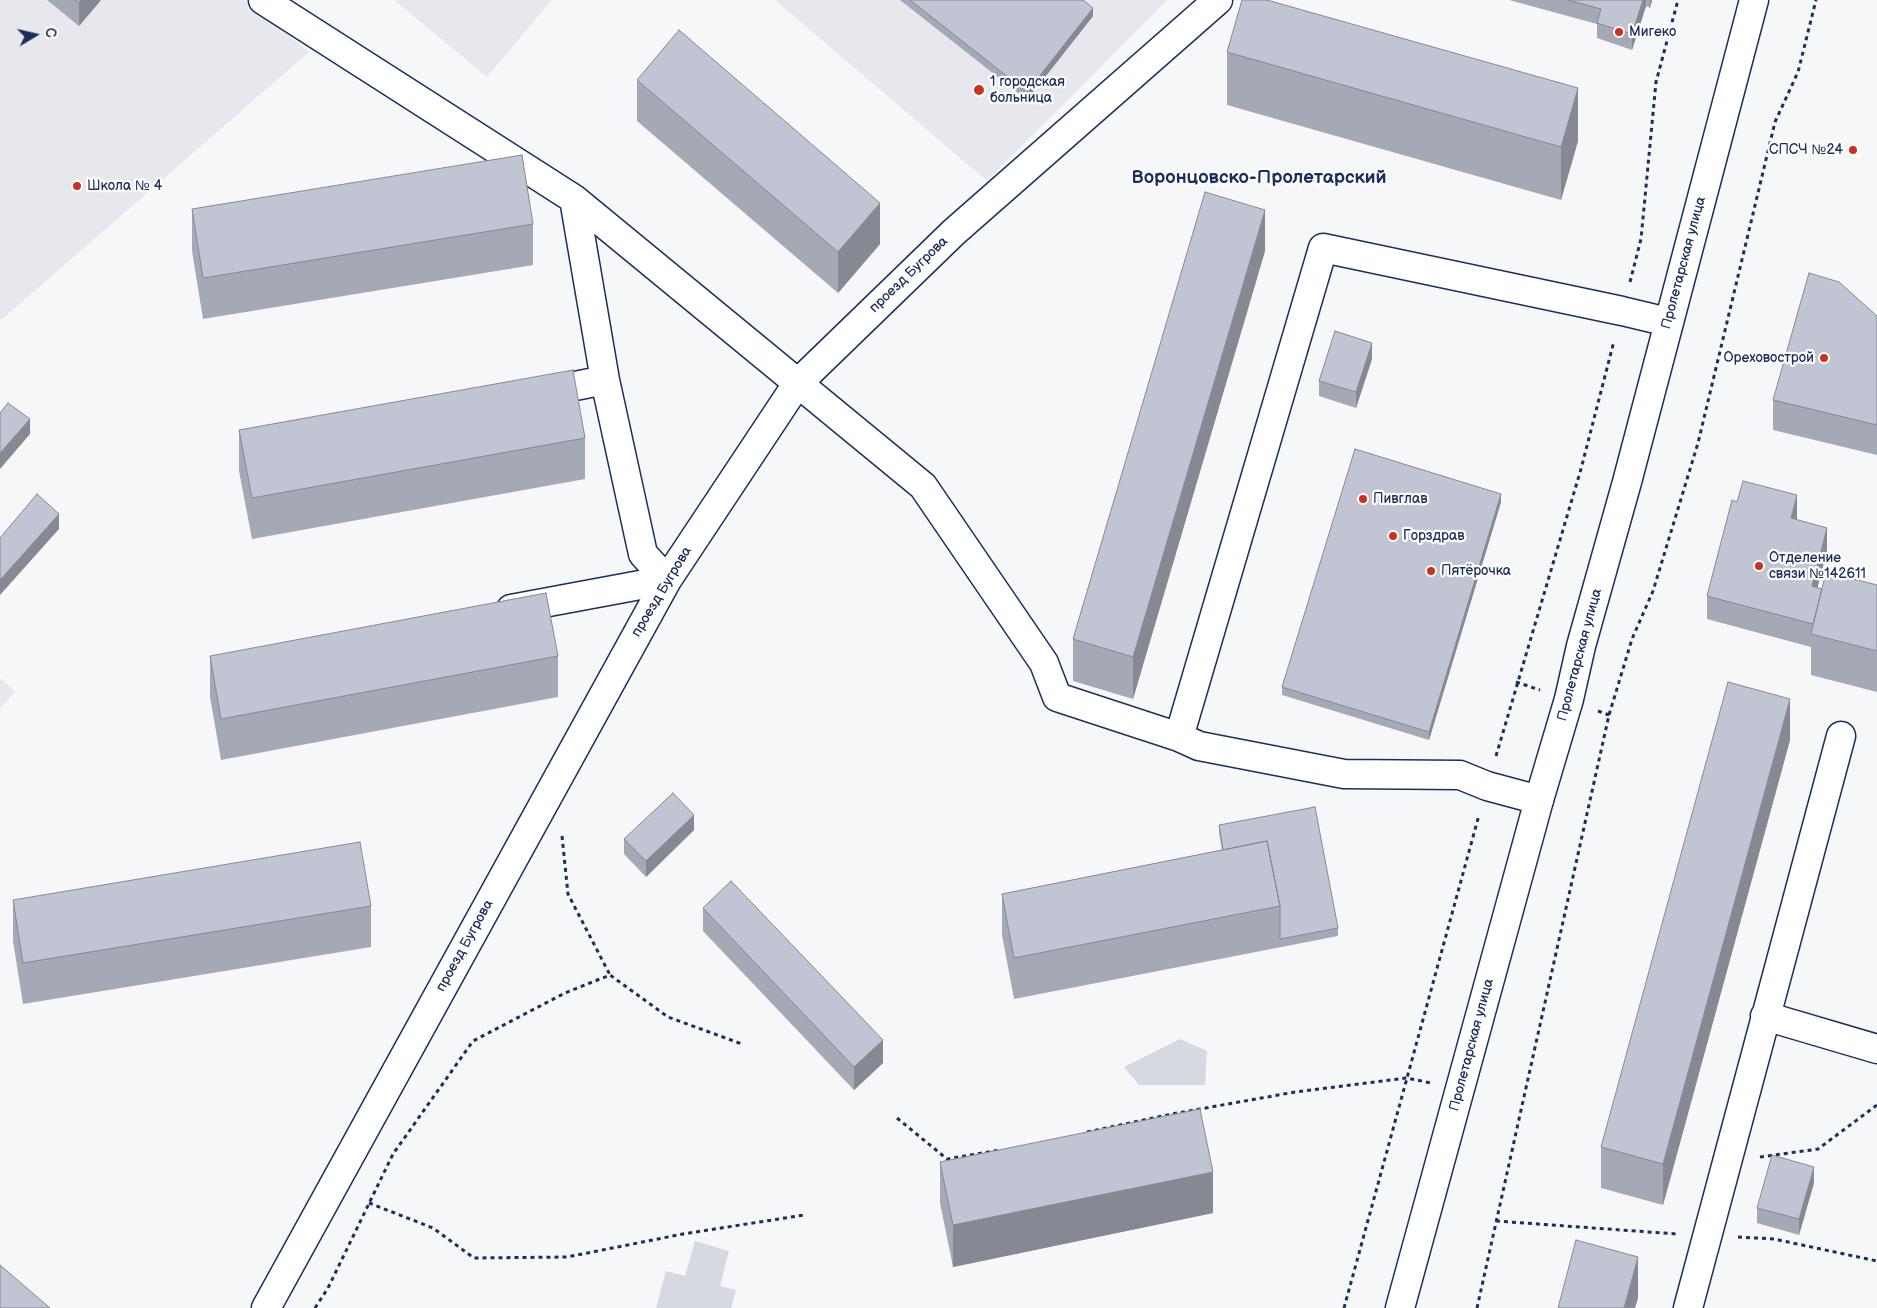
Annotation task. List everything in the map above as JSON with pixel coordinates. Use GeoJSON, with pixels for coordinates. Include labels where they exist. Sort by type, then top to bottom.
{"type":"FeatureCollection","features":[{"type":"Feature","properties":{"kind":"street"},"geometry":{"type":"LineString","coordinates":[[263,0],[574,200],[923,486],[1044,663],[1057,697],[1179,737],[1199,746],[1344,774],[1460,775],[1487,786],[1539,800]]}},
{"type":"Feature","properties":{"kind":"street","name":"проезд Бугрова"},"geometry":{"type":"LineString","coordinates":[[266,1308],[667,580],[797,384],[954,232],[1218,0]]}},
{"type":"Feature","properties":{"kind":"street","name":"Пролетарская улица"},"geometry":{"type":"LineString","coordinates":[[1400,1308],[1539,800],[1569,699],[1581,646],[1754,0]]}},
{"type":"Feature","properties":{"kind":"street"},"geometry":{"type":"LineString","coordinates":[[574,200],[605,380],[643,554],[667,580]]}},
{"type":"Feature","properties":{"kind":"street"},"geometry":{"type":"LineString","coordinates":[[1179,737],[1323,248],[1622,310],[1668,322]]}},
{"type":"Feature","properties":{"kind":"street"},"geometry":{"type":"LineString","coordinates":[[519,397],[605,380]]}},
{"type":"Feature","properties":{"kind":"street"},"geometry":{"type":"LineString","coordinates":[[484,614],[667,580]]}},
{"type":"Feature","properties":{"kind":"street"},"geometry":{"type":"LineString","coordinates":[[1688,1308],[1841,736]]}},
{"type":"Feature","properties":{"kind":"street"},"geometry":{"type":"LineString","coordinates":[[1765,1016],[1877,1049]]}},
{"type":"Feature","properties":{"kind":"path"},"geometry":{"type":"LineString","coordinates":[[1344,1308],[1487,786],[1580,469],[1641,239],[1656,82],[1678,0]]}},
{"type":"Feature","properties":{"kind":"path"},"geometry":{"type":"LineString","coordinates":[[1477,1308],[1609,715],[1632,639],[1653,591],[1698,442],[1775,122],[1798,72],[1816,0]]}},
{"type":"Feature","properties":{"kind":"path"},"geometry":{"type":"LineString","coordinates":[[562,835],[568,894],[610,975],[668,1017],[742,1044]]}},
{"type":"Feature","properties":{"kind":"path"},"geometry":{"type":"LineString","coordinates":[[315,1308],[328,1288],[393,1154],[473,1041],[565,993],[610,975]]}},
{"type":"Feature","properties":{"kind":"path"},"geometry":{"type":"LineString","coordinates":[[1086,1132],[1294,1092],[1407,1078],[1461,1088]]}},
{"type":"Feature","properties":{"kind":"path"},"geometry":{"type":"LineString","coordinates":[[1756,1158],[1818,1149],[1877,1105]]}},
{"type":"Feature","properties":{"kind":"path"},"geometry":{"type":"LineString","coordinates":[[897,1118],[947,1159],[1001,1150]]}},
{"type":"Feature","properties":{"kind":"path"},"geometry":{"type":"LineString","coordinates":[[369,1203],[433,1228],[474,1258],[567,1257],[683,1234],[804,1215]]}},
{"type":"Feature","properties":{"kind":"path"},"geometry":{"type":"LineString","coordinates":[[1496,1221],[1774,1239],[1877,1261]]}},
{"type":"Feature","properties":{"kind":"shaded area","name":"Школа № 4"},"geometry":{"type":"Polygon","coordinates":[[[0,0],[244,0],[309,52],[0,321],[0,0]]]}},
{"type":"Feature","properties":{"kind":"shaded area"},"geometry":{"type":"Polygon","coordinates":[[[394,0],[552,0],[487,77],[394,0]]]}},
{"type":"Feature","properties":{"kind":"shaded area","name":"1 городская больница"},"geometry":{"type":"Polygon","coordinates":[[[775,0],[1167,0],[987,181],[775,0]]]}},
{"type":"Feature","properties":{"kind":"shaded area"},"geometry":{"type":"Polygon","coordinates":[[[0,678],[15,691],[0,709],[0,678]]]}},
{"type":"Feature","properties":{"kind":"shaded area"},"geometry":{"type":"Polygon","coordinates":[[[1180,1039],[1207,1051],[1205,1085],[1139,1085],[1124,1067],[1180,1039]]]}},
{"type":"Feature","properties":{"kind":"shaded area"},"geometry":{"type":"Polygon","coordinates":[[[695,1241],[729,1251],[720,1286],[736,1290],[731,1308],[656,1308],[666,1271],[685,1276],[695,1241]]]}},
{"type":"Feature","properties":{"kind":"building"},"geometry":{"type":"Polygon","coordinates":[[[910,0],[1083,0],[1093,8],[1027,92],[910,0]]]}},
{"type":"Feature","properties":{"kind":"building"},"geometry":{"type":"Polygon","coordinates":[[[1242,0],[1267,0],[1578,88],[1561,147],[1227,52],[1242,0]]]}},
{"type":"Feature","properties":{"kind":"building"},"geometry":{"type":"Polygon","coordinates":[[[1568,0],[1643,0],[1632,34],[1597,23],[1601,9],[1568,0]]]}},
{"type":"Feature","properties":{"kind":"building"},"geometry":{"type":"Polygon","coordinates":[[[679,30],[880,203],[838,252],[637,80],[679,30]]]}},
{"type":"Feature","properties":{"kind":"building"},"geometry":{"type":"Polygon","coordinates":[[[522,155],[533,224],[203,278],[192,209],[522,155]]]}},
{"type":"Feature","properties":{"kind":"building"},"geometry":{"type":"Polygon","coordinates":[[[1205,192],[1265,210],[1133,657],[1073,639],[1205,192]]]}},
{"type":"Feature","properties":{"kind":"building"},"geometry":{"type":"Polygon","coordinates":[[[1809,273],[1839,282],[1877,316],[1877,425],[1773,400],[1809,273]]]}},
{"type":"Feature","properties":{"kind":"building"},"geometry":{"type":"Polygon","coordinates":[[[1335,331],[1372,343],[1356,392],[1319,381],[1335,331]]]}},
{"type":"Feature","properties":{"kind":"building"},"geometry":{"type":"Polygon","coordinates":[[[573,370],[585,438],[252,498],[239,430],[573,370]]]}},
{"type":"Feature","properties":{"kind":"building"},"geometry":{"type":"Polygon","coordinates":[[[8,403],[30,419],[0,453],[0,413],[8,403]]]}},
{"type":"Feature","properties":{"kind":"building"},"geometry":{"type":"Polygon","coordinates":[[[1355,449],[1501,494],[1429,732],[1282,687],[1355,449]]]}},
{"type":"Feature","properties":{"kind":"building"},"geometry":{"type":"Polygon","coordinates":[[[1743,481],[1797,495],[1791,518],[1827,528],[1812,586],[1822,589],[1813,624],[1707,596],[1732,500],[1737,502],[1743,481]]]}},
{"type":"Feature","properties":{"kind":"building"},"geometry":{"type":"Polygon","coordinates":[[[37,494],[59,514],[0,580],[0,538],[37,494]]]}},
{"type":"Feature","properties":{"kind":"building"},"geometry":{"type":"Polygon","coordinates":[[[1826,572],[1877,585],[1877,651],[1811,634],[1826,572]]]}},
{"type":"Feature","properties":{"kind":"building"},"geometry":{"type":"Polygon","coordinates":[[[546,593],[558,656],[221,719],[210,656],[546,593]]]}},
{"type":"Feature","properties":{"kind":"building"},"geometry":{"type":"Polygon","coordinates":[[[1728,682],[1790,699],[1663,1164],[1601,1147],[1728,682]]]}},
{"type":"Feature","properties":{"kind":"building"},"geometry":{"type":"Polygon","coordinates":[[[673,793],[694,815],[646,861],[624,839],[673,793]]]}},
{"type":"Feature","properties":{"kind":"building"},"geometry":{"type":"Polygon","coordinates":[[[1315,807],[1338,928],[1280,939],[1280,906],[1267,841],[1223,850],[1219,825],[1315,807]]]}},
{"type":"Feature","properties":{"kind":"building"},"geometry":{"type":"Polygon","coordinates":[[[1267,841],[1280,906],[1014,958],[1002,894],[1267,841]]]}},
{"type":"Feature","properties":{"kind":"building"},"geometry":{"type":"Polygon","coordinates":[[[360,842],[371,906],[23,963],[13,900],[360,842]]]}},
{"type":"Feature","properties":{"kind":"building"},"geometry":{"type":"Polygon","coordinates":[[[731,881],[883,1040],[854,1067],[703,908],[731,881]]]}},
{"type":"Feature","properties":{"kind":"building"},"geometry":{"type":"Polygon","coordinates":[[[1200,1109],[1213,1172],[953,1225],[940,1162],[1200,1109]]]}},
{"type":"Feature","properties":{"kind":"building"},"geometry":{"type":"Polygon","coordinates":[[[1772,1155],[1814,1167],[1799,1219],[1757,1208],[1772,1155]]]}},
{"type":"Feature","properties":{"kind":"building"},"geometry":{"type":"Polygon","coordinates":[[[1576,1240],[1638,1257],[1624,1308],[1558,1308],[1576,1240]]]}},
{"type":"Feature","properties":{"kind":"building"},"geometry":{"type":"Polygon","coordinates":[[[0,1265],[50,1308],[0,1308],[0,1265]]]}},
{"type":"Feature","properties":{"kind":"place","name":"Мигеко"},"geometry":{"type":"Point","coordinates":[1619,32]}},
{"type":"Feature","properties":{"kind":"place","name":"1 городская больница"},"geometry":{"type":"Point","coordinates":[979,90]}},
{"type":"Feature","properties":{"kind":"place","name":"СПСЧ №24"},"geometry":{"type":"Point","coordinates":[1853,150]}},
{"type":"Feature","properties":{"kind":"place","name":"Школа № 4"},"geometry":{"type":"Point","coordinates":[77,186]}},
{"type":"Feature","properties":{"kind":"place","name":"Ореховострой"},"geometry":{"type":"Point","coordinates":[1824,358]}},
{"type":"Feature","properties":{"kind":"place","name":"Пивглав"},"geometry":{"type":"Point","coordinates":[1363,499]}},
{"type":"Feature","properties":{"kind":"place","name":"Горздрав"},"geometry":{"type":"Point","coordinates":[1393,536]}},
{"type":"Feature","properties":{"kind":"place","name":"Отделение связи №142611"},"geometry":{"type":"Point","coordinates":[1759,566]}},
{"type":"Feature","properties":{"kind":"place","name":"Пятёрочка"},"geometry":{"type":"Point","coordinates":[1431,571]}},
{"type":"Feature","properties":{"kind":"district","name":"Воронцовско-Пролетарский"},"geometry":{"type":"Point","coordinates":[1259,178]}}]}
